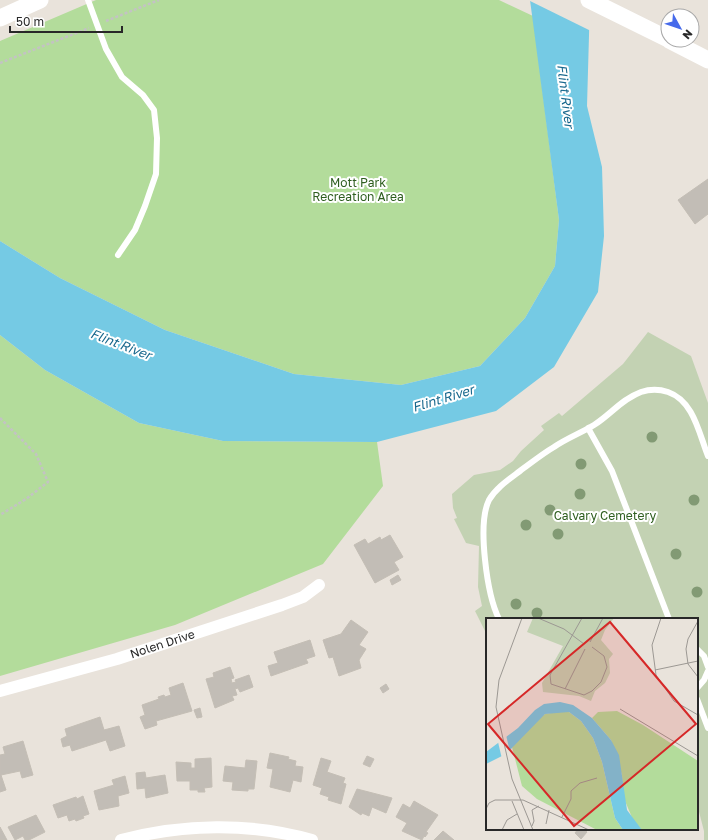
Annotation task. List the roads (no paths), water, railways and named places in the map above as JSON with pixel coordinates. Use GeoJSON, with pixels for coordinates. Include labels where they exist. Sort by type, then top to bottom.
{"type":"FeatureCollection","features":[{"type":"Feature","properties":{"kind":"main road"},"geometry":{"type":"LineString","coordinates":[[0,18],[40,0]]}},
{"type":"Feature","properties":{"kind":"main road"},"geometry":{"type":"LineString","coordinates":[[589,0],[660,36]]}},
{"type":"Feature","properties":{"kind":"main road"},"geometry":{"type":"LineString","coordinates":[[685,48],[708,60]]}},
{"type":"Feature","properties":{"kind":"street","name":"Nolen Drive"},"geometry":{"type":"LineString","coordinates":[[0,691],[117,659],[282,606],[303,597],[319,585]]}},
{"type":"Feature","properties":{"kind":"street"},"geometry":{"type":"LineString","coordinates":[[121,840],[155,832],[214,827],[268,831],[312,840]]}},
{"type":"Feature","properties":{"kind":"lane"},"geometry":{"type":"LineString","coordinates":[[88,0],[106,49],[122,77],[143,95],[154,110],[157,138],[156,174],[146,206],[135,230],[118,255]]}},
{"type":"Feature","properties":{"kind":"lane"},"geometry":{"type":"LineString","coordinates":[[498,618],[491,600],[486,572],[484,518],[489,500],[500,487],[555,446],[588,428],[631,396],[647,390],[664,390],[680,398],[690,410],[708,456]]}},
{"type":"Feature","properties":{"kind":"lane"},"geometry":{"type":"LineString","coordinates":[[588,428],[612,472],[669,618]]}},
{"type":"Feature","properties":{"kind":"lane"},"geometry":{"type":"LineString","coordinates":[[698,650],[708,663]]}},
{"type":"Feature","properties":{"kind":"lane"},"geometry":{"type":"LineString","coordinates":[[698,687],[704,680],[708,670]]}},
{"type":"Feature","properties":{"kind":"lane"},"geometry":{"type":"LineString","coordinates":[[698,702],[708,728]]}},
{"type":"Feature","properties":{"kind":"water","name":"Flint River"},"geometry":{"type":"Polygon","coordinates":[[[530,0],[590,0],[587,106],[602,167],[604,236],[598,292],[554,367],[496,411],[377,442],[223,441],[139,423],[45,370],[0,335],[0,241],[60,278],[165,330],[294,374],[401,385],[480,366],[525,318],[555,266],[559,220],[530,0]]]}},
{"type":"Feature","properties":{"kind":"park label","name":"Mott Park Recreation Area"},"geometry":{"type":"Point","coordinates":[358,190]}},
{"type":"Feature","properties":{"kind":"park label","name":"Calvary Cemetery"},"geometry":{"type":"Point","coordinates":[605,516]}}]}
